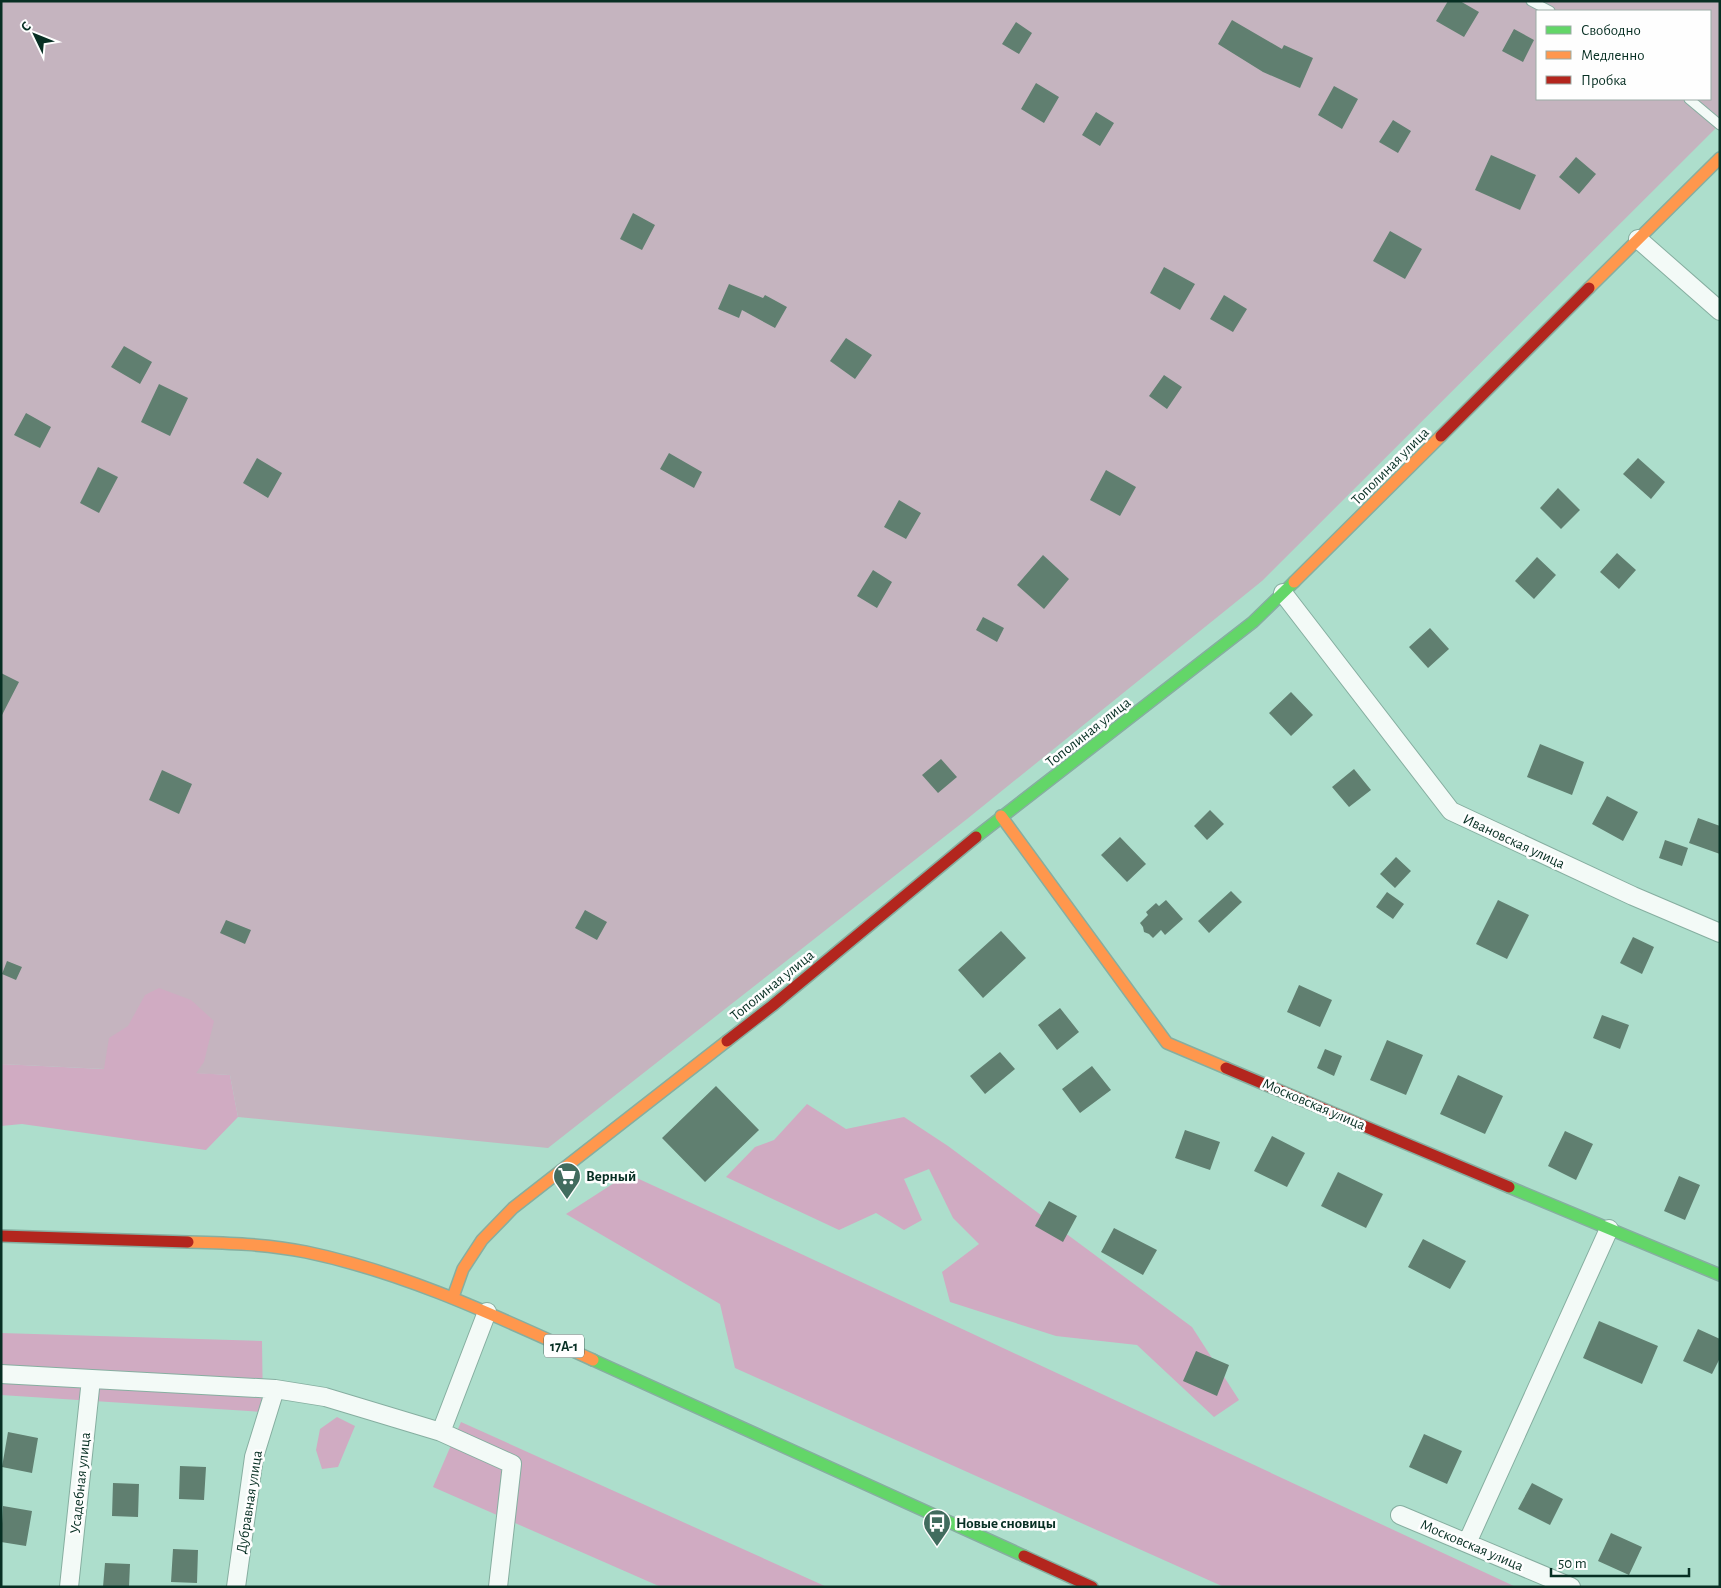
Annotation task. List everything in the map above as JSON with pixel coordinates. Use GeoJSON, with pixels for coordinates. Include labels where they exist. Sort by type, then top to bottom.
{"type":"FeatureCollection","features":[{"type":"Feature","properties":{"kind":"street","name":"Тополиная улица"},"geometry":{"type":"LineString","coordinates":[[453,1298],[463,1269],[482,1240],[513,1208],[772,1006],[1001,816],[1033,794],[1245,628],[1283,593],[1720,158]]}},
{"type":"Feature","properties":{"kind":"street"},"geometry":{"type":"LineString","coordinates":[[1638,239],[1720,311]]}},
{"type":"Feature","properties":{"kind":"street","name":"Ивановская улица"},"geometry":{"type":"LineString","coordinates":[[1283,593],[1451,812],[1633,896],[1720,933]]}},
{"type":"Feature","properties":{"kind":"street","name":"Московская улица"},"geometry":{"type":"LineString","coordinates":[[1001,816],[1167,1043],[1720,1275]]}},
{"type":"Feature","properties":{"kind":"street"},"geometry":{"type":"LineString","coordinates":[[1467,1543],[1609,1229]]}},
{"type":"Feature","properties":{"kind":"street","name":"17А-1"},"geometry":{"type":"LineString","coordinates":[[1,1236],[208,1242],[303,1252],[353,1263],[487,1312],[1092,1587]]}},
{"type":"Feature","properties":{"kind":"street"},"geometry":{"type":"LineString","coordinates":[[440,1432],[487,1312]]}},
{"type":"Feature","properties":{"kind":"street"},"geometry":{"type":"LineString","coordinates":[[1,1374],[275,1389],[325,1397],[440,1432],[512,1464],[498,1587]]}},
{"type":"Feature","properties":{"kind":"street","name":"Усадебная улица"},"geometry":{"type":"LineString","coordinates":[[68,1587],[91,1379]]}},
{"type":"Feature","properties":{"kind":"street","name":"Дубравная улица"},"geometry":{"type":"LineString","coordinates":[[236,1587],[254,1456],[275,1389]]}},
{"type":"Feature","properties":{"kind":"street","name":"Московская улица"},"geometry":{"type":"LineString","coordinates":[[1400,1515],[1571,1587]]}},
{"type":"Feature","properties":{"kind":"lane"},"geometry":{"type":"LineString","coordinates":[[1531,1],[1548,10]]}},
{"type":"Feature","properties":{"kind":"lane"},"geometry":{"type":"LineString","coordinates":[[1690,100],[1720,125]]}},
{"type":"Feature","properties":{"kind":"shaded area"},"geometry":{"type":"Polygon","coordinates":[[[1,1],[1720,1],[1720,124],[1262,581],[967,819],[548,1148],[238,1117],[230,1075],[1,1064],[1,1]]]}},
{"type":"Feature","properties":{"kind":"shaded area"},"geometry":{"type":"Polygon","coordinates":[[[159,988],[191,1000],[214,1021],[204,1062],[196,1073],[230,1075],[238,1117],[206,1150],[22,1124],[1,1126],[1,1064],[104,1069],[109,1038],[128,1026],[145,995],[159,988]]]}},
{"type":"Feature","properties":{"kind":"shaded area"},"geometry":{"type":"Polygon","coordinates":[[[807,1104],[846,1129],[904,1117],[948,1146],[1192,1327],[1239,1400],[1214,1417],[1137,1345],[1056,1336],[950,1302],[942,1272],[979,1244],[953,1218],[929,1169],[904,1179],[922,1220],[904,1230],[876,1213],[839,1230],[726,1177],[755,1147],[774,1140],[807,1104]]]}},
{"type":"Feature","properties":{"kind":"shaded area"},"geometry":{"type":"Polygon","coordinates":[[[628,1174],[1516,1587],[1224,1587],[735,1368],[720,1304],[566,1214],[628,1174]]]}},
{"type":"Feature","properties":{"kind":"shaded area"},"geometry":{"type":"Polygon","coordinates":[[[1,1333],[262,1341],[263,1412],[1,1395],[1,1333]]]}},
{"type":"Feature","properties":{"kind":"shaded area"},"geometry":{"type":"Polygon","coordinates":[[[337,1417],[355,1426],[338,1467],[322,1469],[316,1450],[320,1429],[337,1417]]]}},
{"type":"Feature","properties":{"kind":"shaded area"},"geometry":{"type":"Polygon","coordinates":[[[461,1422],[827,1587],[661,1587],[433,1487],[461,1422]]]}},
{"type":"Feature","properties":{"kind":"building"},"geometry":{"type":"Polygon","coordinates":[[[1448,1],[1460,1],[1479,12],[1464,37],[1436,21],[1448,1]]]}},
{"type":"Feature","properties":{"kind":"building"},"geometry":{"type":"Polygon","coordinates":[[[1232,20],[1282,49],[1284,45],[1313,58],[1300,88],[1263,72],[1218,44],[1232,20]]]}},
{"type":"Feature","properties":{"kind":"building"},"geometry":{"type":"Polygon","coordinates":[[[1016,22],[1032,33],[1019,54],[1002,44],[1016,22]]]}},
{"type":"Feature","properties":{"kind":"building"},"geometry":{"type":"Polygon","coordinates":[[[1514,29],[1534,40],[1523,62],[1502,51],[1514,29]]]}},
{"type":"Feature","properties":{"kind":"building"},"geometry":{"type":"Polygon","coordinates":[[[1036,83],[1059,97],[1044,123],[1021,109],[1036,83]]]}},
{"type":"Feature","properties":{"kind":"building"},"geometry":{"type":"Polygon","coordinates":[[[1334,86],[1358,99],[1342,129],[1318,115],[1334,86]]]}},
{"type":"Feature","properties":{"kind":"building"},"geometry":{"type":"Polygon","coordinates":[[[1096,112],[1114,123],[1100,146],[1082,135],[1096,112]]]}},
{"type":"Feature","properties":{"kind":"building"},"geometry":{"type":"Polygon","coordinates":[[[1393,120],[1411,131],[1398,153],[1379,142],[1393,120]]]}},
{"type":"Feature","properties":{"kind":"building"},"geometry":{"type":"Polygon","coordinates":[[[1491,155],[1536,175],[1520,210],[1475,190],[1491,155]]]}},
{"type":"Feature","properties":{"kind":"building"},"geometry":{"type":"Polygon","coordinates":[[[1576,157],[1596,174],[1579,194],[1559,177],[1576,157]]]}},
{"type":"Feature","properties":{"kind":"building"},"geometry":{"type":"Polygon","coordinates":[[[633,213],[655,225],[642,250],[620,239],[633,213]]]}},
{"type":"Feature","properties":{"kind":"building"},"geometry":{"type":"Polygon","coordinates":[[[1390,231],[1422,249],[1405,279],[1373,261],[1390,231]]]}},
{"type":"Feature","properties":{"kind":"building"},"geometry":{"type":"Polygon","coordinates":[[[1164,267],[1195,284],[1180,310],[1150,293],[1164,267]]]}},
{"type":"Feature","properties":{"kind":"building"},"geometry":{"type":"Polygon","coordinates":[[[729,284],[763,298],[765,295],[787,307],[775,328],[742,310],[739,318],[718,309],[729,284]]]}},
{"type":"Feature","properties":{"kind":"building"},"geometry":{"type":"Polygon","coordinates":[[[1224,295],[1247,309],[1233,332],[1210,319],[1224,295]]]}},
{"type":"Feature","properties":{"kind":"building"},"geometry":{"type":"Polygon","coordinates":[[[846,338],[872,355],[855,379],[830,361],[846,338]]]}},
{"type":"Feature","properties":{"kind":"building"},"geometry":{"type":"Polygon","coordinates":[[[124,346],[152,362],[140,384],[111,367],[124,346]]]}},
{"type":"Feature","properties":{"kind":"building"},"geometry":{"type":"Polygon","coordinates":[[[1164,375],[1182,387],[1167,409],[1149,396],[1164,375]]]}},
{"type":"Feature","properties":{"kind":"building"},"geometry":{"type":"Polygon","coordinates":[[[159,384],[188,398],[170,436],[141,422],[159,384]]]}},
{"type":"Feature","properties":{"kind":"building"},"geometry":{"type":"Polygon","coordinates":[[[26,413],[51,427],[40,448],[14,435],[26,413]]]}},
{"type":"Feature","properties":{"kind":"building"},"geometry":{"type":"Polygon","coordinates":[[[669,453],[702,472],[694,488],[660,469],[669,453]]]}},
{"type":"Feature","properties":{"kind":"building"},"geometry":{"type":"Polygon","coordinates":[[[257,458],[282,473],[268,498],[243,483],[257,458]]]}},
{"type":"Feature","properties":{"kind":"building"},"geometry":{"type":"Polygon","coordinates":[[[1638,458],[1665,482],[1651,499],[1623,474],[1638,458]]]}},
{"type":"Feature","properties":{"kind":"building"},"geometry":{"type":"Polygon","coordinates":[[[98,467],[118,477],[99,513],[80,503],[98,467]]]}},
{"type":"Feature","properties":{"kind":"building"},"geometry":{"type":"Polygon","coordinates":[[[1106,470],[1136,487],[1120,516],[1090,500],[1106,470]]]}},
{"type":"Feature","properties":{"kind":"building"},"geometry":{"type":"Polygon","coordinates":[[[1558,488],[1580,510],[1561,529],[1540,508],[1558,488]]]}},
{"type":"Feature","properties":{"kind":"building"},"geometry":{"type":"Polygon","coordinates":[[[899,500],[921,513],[906,539],[884,527],[899,500]]]}},
{"type":"Feature","properties":{"kind":"building"},"geometry":{"type":"Polygon","coordinates":[[[1617,553],[1636,570],[1619,589],[1600,572],[1617,553]]]}},
{"type":"Feature","properties":{"kind":"building"},"geometry":{"type":"Polygon","coordinates":[[[1043,555],[1069,579],[1044,609],[1017,585],[1043,555]]]}},
{"type":"Feature","properties":{"kind":"building"},"geometry":{"type":"Polygon","coordinates":[[[1537,557],[1556,575],[1534,599],[1515,581],[1537,557]]]}},
{"type":"Feature","properties":{"kind":"building"},"geometry":{"type":"Polygon","coordinates":[[[873,570],[892,582],[877,608],[857,596],[873,570]]]}},
{"type":"Feature","properties":{"kind":"building"},"geometry":{"type":"Polygon","coordinates":[[[983,617],[1004,628],[997,642],[976,630],[983,617]]]}},
{"type":"Feature","properties":{"kind":"building"},"geometry":{"type":"Polygon","coordinates":[[[1430,628],[1449,649],[1428,668],[1409,647],[1430,628]]]}},
{"type":"Feature","properties":{"kind":"building"},"geometry":{"type":"Polygon","coordinates":[[[1,673],[19,682],[1,717],[1,673]]]}},
{"type":"Feature","properties":{"kind":"building"},"geometry":{"type":"Polygon","coordinates":[[[1291,692],[1313,715],[1291,736],[1269,713],[1291,692]]]}},
{"type":"Feature","properties":{"kind":"building"},"geometry":{"type":"Polygon","coordinates":[[[1540,744],[1584,762],[1572,795],[1527,777],[1540,744]]]}},
{"type":"Feature","properties":{"kind":"building"},"geometry":{"type":"Polygon","coordinates":[[[941,759],[957,777],[938,793],[922,775],[941,759]]]}},
{"type":"Feature","properties":{"kind":"building"},"geometry":{"type":"Polygon","coordinates":[[[1354,769],[1371,790],[1349,807],[1332,787],[1354,769]]]}},
{"type":"Feature","properties":{"kind":"building"},"geometry":{"type":"Polygon","coordinates":[[[162,770],[192,784],[179,814],[149,800],[162,770]]]}},
{"type":"Feature","properties":{"kind":"building"},"geometry":{"type":"Polygon","coordinates":[[[1607,796],[1638,812],[1623,841],[1592,824],[1607,796]]]}},
{"type":"Feature","properties":{"kind":"building"},"geometry":{"type":"Polygon","coordinates":[[[1210,810],[1224,824],[1207,840],[1194,826],[1210,810]]]}},
{"type":"Feature","properties":{"kind":"building"},"geometry":{"type":"Polygon","coordinates":[[[1698,818],[1720,826],[1720,854],[1689,843],[1698,818]]]}},
{"type":"Feature","properties":{"kind":"building"},"geometry":{"type":"Polygon","coordinates":[[[1120,837],[1146,864],[1127,882],[1101,855],[1120,837]]]}},
{"type":"Feature","properties":{"kind":"building"},"geometry":{"type":"Polygon","coordinates":[[[1665,840],[1688,848],[1682,866],[1659,858],[1665,840]]]}},
{"type":"Feature","properties":{"kind":"building"},"geometry":{"type":"Polygon","coordinates":[[[1396,857],[1411,871],[1395,888],[1380,874],[1396,857]]]}},
{"type":"Feature","properties":{"kind":"building"},"geometry":{"type":"Polygon","coordinates":[[[1231,891],[1242,902],[1209,933],[1198,921],[1231,891]]]}},
{"type":"Feature","properties":{"kind":"building"},"geometry":{"type":"Polygon","coordinates":[[[1387,892],[1404,904],[1393,919],[1376,907],[1387,892]]]}},
{"type":"Feature","properties":{"kind":"building"},"geometry":{"type":"Polygon","coordinates":[[[1166,900],[1183,919],[1165,935],[1161,930],[1153,938],[1144,932],[1140,923],[1148,915],[1146,912],[1156,903],[1159,906],[1166,900]]]}},
{"type":"Feature","properties":{"kind":"building"},"geometry":{"type":"Polygon","coordinates":[[[1498,900],[1529,915],[1507,959],[1476,944],[1498,900]]]}},
{"type":"Feature","properties":{"kind":"building"},"geometry":{"type":"Polygon","coordinates":[[[585,910],[607,922],[597,940],[575,928],[585,910]]]}},
{"type":"Feature","properties":{"kind":"building"},"geometry":{"type":"Polygon","coordinates":[[[226,920],[251,930],[245,944],[220,933],[226,920]]]}},
{"type":"Feature","properties":{"kind":"building"},"geometry":{"type":"Polygon","coordinates":[[[1001,931],[1026,958],[983,998],[958,970],[1001,931]]]}},
{"type":"Feature","properties":{"kind":"building"},"geometry":{"type":"Polygon","coordinates":[[[1633,937],[1654,947],[1642,974],[1620,963],[1633,937]]]}},
{"type":"Feature","properties":{"kind":"building"},"geometry":{"type":"Polygon","coordinates":[[[7,961],[22,967],[16,980],[2,974],[7,961]]]}},
{"type":"Feature","properties":{"kind":"building"},"geometry":{"type":"Polygon","coordinates":[[[1299,985],[1332,1000],[1320,1027],[1287,1012],[1299,985]]]}},
{"type":"Feature","properties":{"kind":"building"},"geometry":{"type":"Polygon","coordinates":[[[1060,1008],[1079,1032],[1057,1050],[1038,1025],[1060,1008]]]}},
{"type":"Feature","properties":{"kind":"building"},"geometry":{"type":"Polygon","coordinates":[[[1602,1015],[1629,1025],[1620,1049],[1593,1038],[1602,1015]]]}},
{"type":"Feature","properties":{"kind":"building"},"geometry":{"type":"Polygon","coordinates":[[[1387,1040],[1423,1055],[1406,1095],[1370,1080],[1387,1040]]]}},
{"type":"Feature","properties":{"kind":"building"},"geometry":{"type":"Polygon","coordinates":[[[1325,1049],[1342,1056],[1334,1076],[1317,1068],[1325,1049]]]}},
{"type":"Feature","properties":{"kind":"building"},"geometry":{"type":"Polygon","coordinates":[[[1000,1052],[1015,1069],[985,1094],[970,1076],[1000,1052]]]}},
{"type":"Feature","properties":{"kind":"building"},"geometry":{"type":"Polygon","coordinates":[[[1092,1066],[1111,1090],[1080,1113],[1062,1089],[1092,1066]]]}},
{"type":"Feature","properties":{"kind":"building"},"geometry":{"type":"Polygon","coordinates":[[[1458,1075],[1503,1096],[1485,1134],[1440,1114],[1458,1075]]]}},
{"type":"Feature","properties":{"kind":"building"},"geometry":{"type":"Polygon","coordinates":[[[716,1086],[759,1130],[705,1182],[662,1138],[716,1086]]]}},
{"type":"Feature","properties":{"kind":"building"},"geometry":{"type":"Polygon","coordinates":[[[1185,1130],[1220,1142],[1210,1170],[1175,1158],[1185,1130]]]}},
{"type":"Feature","properties":{"kind":"building"},"geometry":{"type":"Polygon","coordinates":[[[1565,1131],[1593,1144],[1576,1180],[1548,1166],[1565,1131]]]}},
{"type":"Feature","properties":{"kind":"building"},"geometry":{"type":"Polygon","coordinates":[[[1272,1136],[1305,1153],[1287,1187],[1254,1171],[1272,1136]]]}},
{"type":"Feature","properties":{"kind":"building"},"geometry":{"type":"Polygon","coordinates":[[[1338,1172],[1383,1194],[1366,1228],[1321,1206],[1338,1172]]]}},
{"type":"Feature","properties":{"kind":"building"},"geometry":{"type":"Polygon","coordinates":[[[1679,1176],[1700,1185],[1685,1220],[1664,1211],[1679,1176]]]}},
{"type":"Feature","properties":{"kind":"building"},"geometry":{"type":"Polygon","coordinates":[[[1049,1201],[1077,1216],[1063,1242],[1035,1226],[1049,1201]]]}},
{"type":"Feature","properties":{"kind":"building"},"geometry":{"type":"Polygon","coordinates":[[[1114,1228],[1157,1250],[1143,1275],[1101,1252],[1114,1228]]]}},
{"type":"Feature","properties":{"kind":"building"},"geometry":{"type":"Polygon","coordinates":[[[1423,1239],[1466,1261],[1450,1289],[1408,1267],[1423,1239]]]}},
{"type":"Feature","properties":{"kind":"building"},"geometry":{"type":"Polygon","coordinates":[[[1599,1321],[1658,1346],[1642,1384],[1583,1358],[1599,1321]]]}},
{"type":"Feature","properties":{"kind":"building"},"geometry":{"type":"Polygon","coordinates":[[[1698,1329],[1720,1339],[1720,1358],[1712,1374],[1683,1361],[1698,1329]]]}},
{"type":"Feature","properties":{"kind":"building"},"geometry":{"type":"Polygon","coordinates":[[[1196,1351],[1229,1365],[1217,1396],[1183,1381],[1196,1351]]]}},
{"type":"Feature","properties":{"kind":"building"},"geometry":{"type":"Polygon","coordinates":[[[8,1432],[38,1438],[32,1473],[2,1467],[8,1432]]]}},
{"type":"Feature","properties":{"kind":"building"},"geometry":{"type":"Polygon","coordinates":[[[1424,1434],[1462,1451],[1447,1484],[1409,1467],[1424,1434]]]}},
{"type":"Feature","properties":{"kind":"building"},"geometry":{"type":"Polygon","coordinates":[[[180,1466],[206,1467],[204,1500],[179,1499],[180,1466]]]}},
{"type":"Feature","properties":{"kind":"building"},"geometry":{"type":"Polygon","coordinates":[[[113,1483],[139,1484],[138,1517],[112,1516],[113,1483]]]}},
{"type":"Feature","properties":{"kind":"building"},"geometry":{"type":"Polygon","coordinates":[[[1532,1483],[1563,1499],[1550,1525],[1518,1509],[1532,1483]]]}},
{"type":"Feature","properties":{"kind":"building"},"geometry":{"type":"Polygon","coordinates":[[[3,1506],[32,1511],[26,1546],[1,1542],[3,1506]]]}},
{"type":"Feature","properties":{"kind":"building"},"geometry":{"type":"Polygon","coordinates":[[[1611,1533],[1642,1547],[1629,1575],[1598,1561],[1611,1533]]]}},
{"type":"Feature","properties":{"kind":"building"},"geometry":{"type":"Polygon","coordinates":[[[173,1549],[198,1550],[197,1583],[171,1582],[173,1549]]]}},
{"type":"Feature","properties":{"kind":"building"},"geometry":{"type":"Polygon","coordinates":[[[105,1563],[130,1564],[129,1587],[103,1587],[105,1563]]]}},
{"type":"Feature","properties":{"kind":"traffic: fast"},"geometry":{"type":"LineString","coordinates":[[976,837],[1253,622],[1294,582]]}},
{"type":"Feature","properties":{"kind":"traffic: fast"},"geometry":{"type":"LineString","coordinates":[[1509,1187],[1720,1275]]}},
{"type":"Feature","properties":{"kind":"traffic: fast"},"geometry":{"type":"LineString","coordinates":[[593,1360],[1024,1556]]}},
{"type":"Feature","properties":{"kind":"traffic: slow"},"geometry":{"type":"LineString","coordinates":[[1589,288],[1720,158]]}},
{"type":"Feature","properties":{"kind":"traffic: slow"},"geometry":{"type":"LineString","coordinates":[[1294,582],[1441,436]]}},
{"type":"Feature","properties":{"kind":"traffic: slow"},"geometry":{"type":"LineString","coordinates":[[1001,816],[1167,1043],[1226,1068]]}},
{"type":"Feature","properties":{"kind":"traffic: slow"},"geometry":{"type":"LineString","coordinates":[[453,1297],[463,1269],[482,1240],[513,1208],[727,1041]]}},
{"type":"Feature","properties":{"kind":"traffic: slow"},"geometry":{"type":"LineString","coordinates":[[188,1242],[277,1247],[344,1261],[417,1284],[453,1298],[593,1360]]}},
{"type":"Feature","properties":{"kind":"traffic: jam"},"geometry":{"type":"LineString","coordinates":[[1441,436],[1589,288]]}},
{"type":"Feature","properties":{"kind":"traffic: jam"},"geometry":{"type":"LineString","coordinates":[[727,1041],[976,837]]}},
{"type":"Feature","properties":{"kind":"traffic: jam"},"geometry":{"type":"LineString","coordinates":[[1226,1068],[1509,1187]]}},
{"type":"Feature","properties":{"kind":"traffic: jam"},"geometry":{"type":"LineString","coordinates":[[1,1236],[188,1242]]}},
{"type":"Feature","properties":{"kind":"traffic: jam"},"geometry":{"type":"LineString","coordinates":[[1024,1556],[1092,1587]]}},
{"type":"Feature","properties":{"kind":"place","name":"Верный"},"geometry":{"type":"Point","coordinates":[567,1200]}},
{"type":"Feature","properties":{"kind":"place","name":"Новые сновицы"},"geometry":{"type":"Point","coordinates":[937,1547]}}]}
